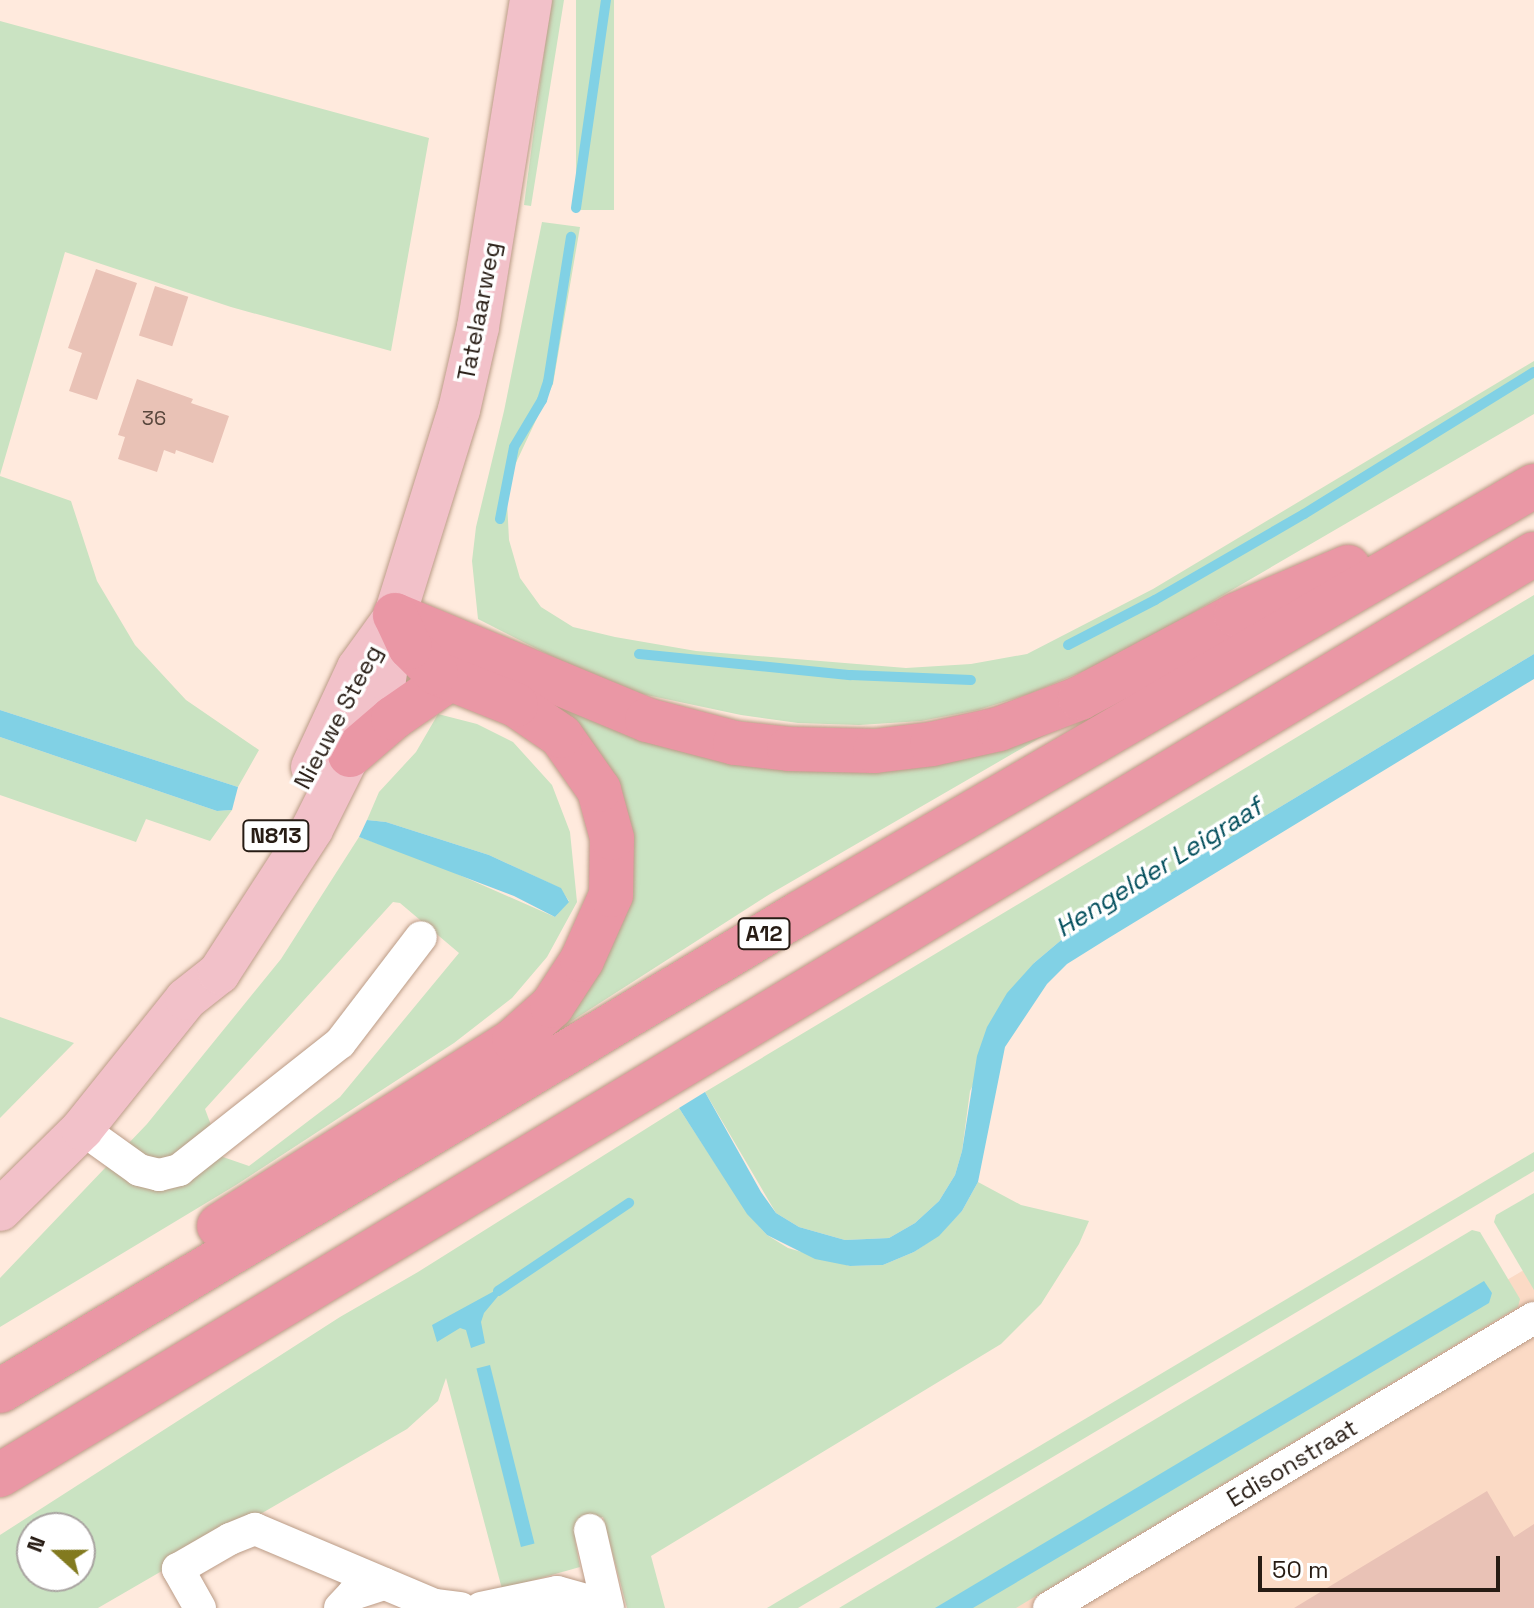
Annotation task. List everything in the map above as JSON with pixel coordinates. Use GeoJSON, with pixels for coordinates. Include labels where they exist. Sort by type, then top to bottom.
{"type":"FeatureCollection","features":[{"type":"Feature","properties":{"kind":"highway","name":"A12"},"geometry":{"type":"LineString","coordinates":[[395,615],[647,720],[735,743],[789,749],[875,751],[932,744],[999,729],[1080,698],[1236,615],[1534,486]]}},
{"type":"Feature","properties":{"kind":"highway","name":"A12"},"geometry":{"type":"LineString","coordinates":[[0,1391],[786,921],[1534,486]]}},
{"type":"Feature","properties":{"kind":"highway"},"geometry":{"type":"LineString","coordinates":[[0,1475],[1534,554]]}},
{"type":"Feature","properties":{"kind":"highway"},"geometry":{"type":"LineString","coordinates":[[0,1363],[514,1040],[552,1006],[582,960],[611,895],[612,838],[599,790],[561,736],[516,705],[436,673],[410,647],[395,615]]}},
{"type":"Feature","properties":{"kind":"highway"},"geometry":{"type":"LineString","coordinates":[[350,755],[393,718],[448,680]]}},
{"type":"Feature","properties":{"kind":"main road","name":"Tatelaarweg"},"geometry":{"type":"LineString","coordinates":[[395,615],[459,410],[475,340],[531,0]]}},
{"type":"Feature","properties":{"kind":"main road","name":"Nieuwe Steeg"},"geometry":{"type":"LineString","coordinates":[[0,1210],[82,1129],[186,999],[219,973],[312,829],[350,755],[385,679],[395,615]]}},
{"type":"Feature","properties":{"kind":"main road","name":"Nieuwe Steeg"},"geometry":{"type":"LineString","coordinates":[[186,999],[200,958],[263,862],[309,775],[358,668],[395,615]]}},
{"type":"Feature","properties":{"kind":"street"},"geometry":{"type":"LineString","coordinates":[[82,1129],[139,1170],[159,1175],[179,1170],[340,1043],[421,937]]}},
{"type":"Feature","properties":{"kind":"street","name":"Edisonstraat"},"geometry":{"type":"LineString","coordinates":[[1049,1608],[1534,1318]]}},
{"type":"Feature","properties":{"kind":"street"},"geometry":{"type":"LineString","coordinates":[[200,1608],[178,1569],[230,1539],[255,1529],[435,1605],[461,1608]]}},
{"type":"Feature","properties":{"kind":"street"},"geometry":{"type":"LineString","coordinates":[[481,1608],[557,1592],[608,1607],[590,1530]]}},
{"type":"Feature","properties":{"kind":"street"},"geometry":{"type":"LineString","coordinates":[[340,1608],[353,1594],[384,1584]]}},
{"type":"Feature","properties":{"kind":"shaded area"},"geometry":{"type":"Polygon","coordinates":[[[1534,1264],[1534,1608],[948,1608],[1490,1290],[1534,1264]]]}},
{"type":"Feature","properties":{"kind":"green space"},"geometry":{"type":"Polygon","coordinates":[[[551,0],[564,0],[531,206],[524,205],[551,0]]]}},
{"type":"Feature","properties":{"kind":"green space"},"geometry":{"type":"Polygon","coordinates":[[[576,0],[614,0],[614,210],[576,210],[576,0]]]}},
{"type":"Feature","properties":{"kind":"green space"},"geometry":{"type":"Polygon","coordinates":[[[0,21],[429,138],[391,351],[231,307],[65,252],[0,475],[0,21]]]}},
{"type":"Feature","properties":{"kind":"green space"},"geometry":{"type":"Polygon","coordinates":[[[542,222],[580,227],[553,384],[514,467],[507,501],[509,540],[520,578],[541,607],[573,627],[615,637],[696,651],[906,668],[971,664],[1027,654],[1153,589],[1534,361],[1534,414],[1189,615],[1096,666],[1029,694],[978,710],[921,721],[859,725],[798,723],[741,715],[642,694],[567,664],[478,619],[472,561],[476,527],[504,411],[542,222]]]}},
{"type":"Feature","properties":{"kind":"green space"},"geometry":{"type":"Polygon","coordinates":[[[0,476],[71,501],[97,581],[135,645],[186,700],[259,750],[238,787],[0,710],[0,476]]]}},
{"type":"Feature","properties":{"kind":"green space"},"geometry":{"type":"Polygon","coordinates":[[[1534,595],[1534,654],[1066,936],[1034,963],[970,1091],[962,1151],[955,1175],[939,1201],[915,1223],[889,1238],[845,1240],[799,1227],[776,1213],[705,1092],[1534,595]]]}},
{"type":"Feature","properties":{"kind":"green space"},"geometry":{"type":"Polygon","coordinates":[[[508,676],[725,752],[1064,724],[770,894],[553,1033],[625,835],[508,676]]]}},
{"type":"Feature","properties":{"kind":"green space"},"geometry":{"type":"Polygon","coordinates":[[[438,714],[477,724],[513,742],[552,785],[570,832],[577,902],[547,957],[512,998],[454,1043],[236,1185],[0,1327],[0,1278],[147,1124],[281,959],[359,837],[430,862],[555,917],[569,901],[560,888],[489,855],[386,822],[367,820],[379,792],[416,752],[438,714]],[[393,902],[205,1109],[223,1157],[249,1166],[340,1097],[459,953],[400,903],[393,902]]]}},
{"type":"Feature","properties":{"kind":"green space"},"geometry":{"type":"Polygon","coordinates":[[[0,737],[217,811],[232,810],[210,841],[146,819],[136,842],[0,795],[0,737]]]}},
{"type":"Feature","properties":{"kind":"green space"},"geometry":{"type":"Polygon","coordinates":[[[0,1017],[74,1043],[0,1118],[0,1017]]]}},
{"type":"Feature","properties":{"kind":"green space"},"geometry":{"type":"Polygon","coordinates":[[[679,1108],[748,1214],[767,1235],[788,1248],[850,1266],[883,1265],[914,1252],[939,1235],[962,1211],[978,1182],[1021,1205],[1089,1221],[1079,1244],[1041,1304],[1001,1344],[651,1556],[665,1608],[627,1608],[603,1517],[590,1520],[575,1540],[580,1567],[502,1589],[446,1378],[438,1401],[407,1429],[98,1608],[0,1608],[0,1535],[16,1525],[16,1592],[96,1592],[96,1512],[36,1512],[340,1317],[418,1272],[679,1108]]]}},
{"type":"Feature","properties":{"kind":"green space"},"geometry":{"type":"Polygon","coordinates":[[[1534,1152],[1534,1171],[798,1608],[767,1608],[1534,1152]]]}},
{"type":"Feature","properties":{"kind":"green space"},"geometry":{"type":"Polygon","coordinates":[[[1534,1193],[1534,1290],[1494,1222],[1496,1215],[1534,1193]]]}},
{"type":"Feature","properties":{"kind":"green space"},"geometry":{"type":"Polygon","coordinates":[[[1472,1230],[1480,1232],[1520,1299],[1518,1307],[1016,1608],[839,1608],[1472,1230]]]}},
{"type":"Feature","properties":{"kind":"water"},"geometry":{"type":"Polygon","coordinates":[[[1534,654],[1534,679],[1067,964],[1047,984],[1005,1047],[978,1182],[962,1211],[939,1236],[914,1252],[883,1265],[850,1266],[815,1259],[767,1235],[747,1214],[679,1108],[705,1092],[776,1213],[799,1227],[845,1240],[889,1238],[915,1223],[939,1201],[955,1175],[962,1151],[977,1056],[987,1027],[1007,993],[1034,963],[1066,936],[1534,654]]]}},
{"type":"Feature","properties":{"kind":"water"},"geometry":{"type":"Polygon","coordinates":[[[0,710],[238,787],[232,810],[217,811],[0,737],[0,710]]]}},
{"type":"Feature","properties":{"kind":"water"},"geometry":{"type":"Polygon","coordinates":[[[367,820],[386,822],[489,855],[561,888],[569,902],[555,917],[514,896],[359,837],[367,820]]]}},
{"type":"Feature","properties":{"kind":"water"},"geometry":{"type":"Polygon","coordinates":[[[1484,1281],[1492,1293],[1489,1303],[973,1608],[935,1608],[1484,1281]]]}},
{"type":"Feature","properties":{"kind":"water"},"geometry":{"type":"Polygon","coordinates":[[[509,1283],[484,1313],[481,1322],[485,1343],[471,1348],[466,1330],[460,1328],[437,1342],[432,1325],[509,1283]]]}},
{"type":"Feature","properties":{"kind":"water"},"geometry":{"type":"Polygon","coordinates":[[[490,1365],[535,1544],[521,1547],[476,1368],[490,1365]]]}},
{"type":"Feature","properties":{"kind":"building"},"geometry":{"type":"Polygon","coordinates":[[[96,269],[137,283],[97,400],[69,391],[82,353],[68,348],[96,269]]]}},
{"type":"Feature","properties":{"kind":"building"},"geometry":{"type":"Polygon","coordinates":[[[155,286],[188,297],[172,346],[139,335],[155,286]]]}},
{"type":"Feature","properties":{"kind":"building"},"geometry":{"type":"Polygon","coordinates":[[[137,379],[229,416],[213,463],[176,450],[175,454],[164,450],[157,472],[118,459],[125,437],[118,435],[137,379]]]}},
{"type":"Feature","properties":{"kind":"building"},"geometry":{"type":"Polygon","coordinates":[[[1487,1491],[1514,1537],[1534,1524],[1534,1608],[1294,1608],[1487,1491]]]}},
{"type":"Feature","properties":{"kind":"waterway"},"geometry":{"type":"LineString","coordinates":[[576,208],[606,0]]}},
{"type":"Feature","properties":{"kind":"waterway"},"geometry":{"type":"LineString","coordinates":[[500,519],[514,447],[542,400],[548,382],[571,237]]}},
{"type":"Feature","properties":{"kind":"waterway"},"geometry":{"type":"LineString","coordinates":[[1068,645],[1155,600],[1304,514],[1534,372]]}},
{"type":"Feature","properties":{"kind":"waterway"},"geometry":{"type":"LineString","coordinates":[[639,654],[851,675],[971,680]]}},
{"type":"Feature","properties":{"kind":"waterway"},"geometry":{"type":"LineString","coordinates":[[498,1291],[629,1203]]}},
{"type":"Feature","properties":{"kind":"water label","name":"Hengelder Leigraaf"},"geometry":{"type":"Point","coordinates":[1159,868]}}]}
